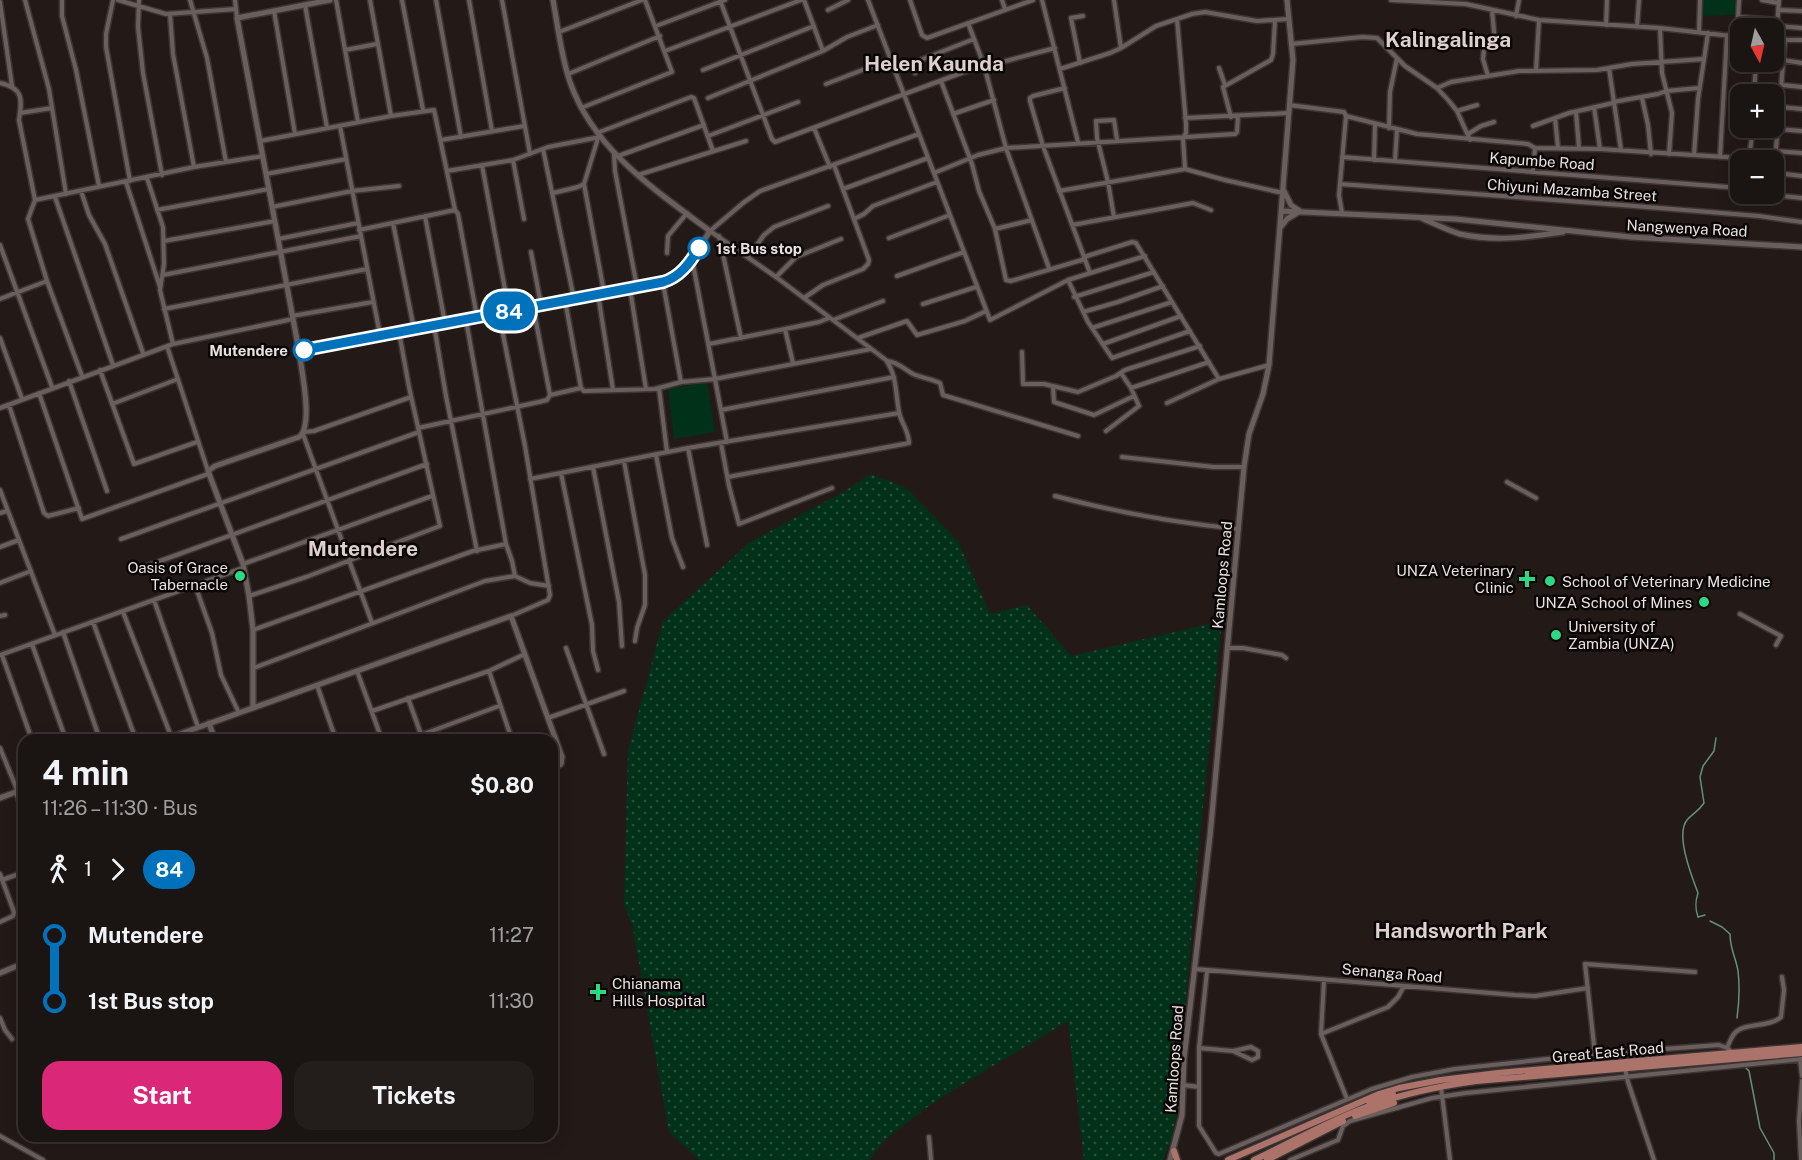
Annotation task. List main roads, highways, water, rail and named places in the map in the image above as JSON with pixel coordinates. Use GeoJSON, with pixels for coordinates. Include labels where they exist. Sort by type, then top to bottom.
{"type":"FeatureCollection","features":[{"type":"Feature","properties":{"kind":"main road"},"geometry":{"type":"LineString","coordinates":[[253,707],[253,630],[249,596],[243,566],[208,472],[215,465],[304,433],[306,404],[237,18],[330,0]]}},
{"type":"Feature","properties":{"kind":"main road"},"geometry":{"type":"LineString","coordinates":[[298,351],[663,282],[678,276],[692,259],[710,231],[638,175],[598,136],[582,108],[568,74],[553,0]]}},
{"type":"Feature","properties":{"kind":"main road","name":"Kamloops Road"},"geometry":{"type":"LineString","coordinates":[[1174,1157],[1181,1122],[1244,467],[1248,441],[1263,394],[1269,365],[1293,60],[1287,0]]}},
{"type":"Feature","properties":{"kind":"main road"},"geometry":{"type":"LineString","coordinates":[[1284,184],[1286,199],[1291,205],[1305,212]]}},
{"type":"Feature","properties":{"kind":"main road","name":"Nangwenya Road"},"geometry":{"type":"LineString","coordinates":[[1281,211],[1416,216],[1631,237],[1802,247]]}},
{"type":"Feature","properties":{"kind":"main road"},"geometry":{"type":"LineString","coordinates":[[1280,229],[1292,215],[1305,212]]}},
{"type":"Feature","properties":{"kind":"main road","name":"Nangwenya Road"},"geometry":{"type":"LineString","coordinates":[[1416,216],[1458,233],[1492,239],[1571,231]]}},
{"type":"Feature","properties":{"kind":"main road"},"geometry":{"type":"LineString","coordinates":[[177,734],[511,616],[554,734]]}},
{"type":"Feature","properties":{"kind":"main road"},"geometry":{"type":"LineString","coordinates":[[209,723],[213,734]]}},
{"type":"Feature","properties":{"kind":"main road"},"geometry":{"type":"LineString","coordinates":[[558,746],[562,757],[561,764],[558,766]]}},
{"type":"Feature","properties":{"kind":"main road"},"geometry":{"type":"LineString","coordinates":[[0,798],[18,791]]}},
{"type":"Feature","properties":{"kind":"main road"},"geometry":{"type":"LineString","coordinates":[[0,973],[18,966]]}},
{"type":"Feature","properties":{"kind":"main road","name":"Great East Road"},"geometry":{"type":"LineString","coordinates":[[1246,1160],[1370,1102],[1441,1083],[1498,1073],[1802,1047]]}},
{"type":"Feature","properties":{"kind":"main road","name":"Great East Road"},"geometry":{"type":"LineString","coordinates":[[1441,1083],[1626,1072],[1801,1057]]}},
{"type":"Feature","properties":{"kind":"main road","name":"Great East Road"},"geometry":{"type":"LineString","coordinates":[[1228,1160],[1365,1099],[1399,1088],[1418,1089]]}},
{"type":"Feature","properties":{"kind":"main road","name":"Great East Road"},"geometry":{"type":"LineString","coordinates":[[1254,1160],[1331,1122],[1418,1089]]}},
{"type":"Feature","properties":{"kind":"main road","name":"Great East Road"},"geometry":{"type":"LineString","coordinates":[[1268,1160],[1349,1118],[1402,1099],[1418,1089]]}},
{"type":"Feature","properties":{"kind":"waterway"},"geometry":{"type":"LineString","coordinates":[[1705,915],[1698,917],[1697,914],[1698,893],[1686,856],[1683,835],[1687,820],[1704,803],[1700,777],[1703,766],[1714,751],[1716,738]]}},
{"type":"Feature","properties":{"kind":"waterway"},"geometry":{"type":"LineString","coordinates":[[1710,921],[1730,934],[1739,977],[1737,1018]]}},
{"type":"Feature","properties":{"kind":"waterway"},"geometry":{"type":"LineString","coordinates":[[1745,1067],[1749,1071],[1760,1128],[1774,1153],[1774,1160]]}},
{"type":"Feature","properties":{"kind":"place","name":"1st Bus stop"},"geometry":{"type":"Point","coordinates":[699,248]}},
{"type":"Feature","properties":{"kind":"place","name":"Mutendere"},"geometry":{"type":"Point","coordinates":[304,350]}},
{"type":"Feature","properties":{"kind":"place","name":"Oasis of Grace Tabernacle"},"geometry":{"type":"Point","coordinates":[240,576]}},
{"type":"Feature","properties":{"kind":"place","name":"UNZA Veterinary Clinic"},"geometry":{"type":"Point","coordinates":[1527,579]}},
{"type":"Feature","properties":{"kind":"place","name":"School of Veterinary Medicine"},"geometry":{"type":"Point","coordinates":[1550,581]}},
{"type":"Feature","properties":{"kind":"place","name":"UNZA School of Mines"},"geometry":{"type":"Point","coordinates":[1704,602]}},
{"type":"Feature","properties":{"kind":"place","name":"University of Zambia (UNZA)"},"geometry":{"type":"Point","coordinates":[1556,635]}},
{"type":"Feature","properties":{"kind":"place","name":"Chianama Hills Hospital"},"geometry":{"type":"Point","coordinates":[598,992]}},
{"type":"Feature","properties":{"kind":"district","name":"Kalingalinga"},"geometry":{"type":"Point","coordinates":[1448,39]}},
{"type":"Feature","properties":{"kind":"district","name":"Helen Kaunda"},"geometry":{"type":"Point","coordinates":[934,63]}},
{"type":"Feature","properties":{"kind":"district","name":"Mutendere"},"geometry":{"type":"Point","coordinates":[363,548]}},
{"type":"Feature","properties":{"kind":"district","name":"Handsworth Park"},"geometry":{"type":"Point","coordinates":[1461,930]}}]}
